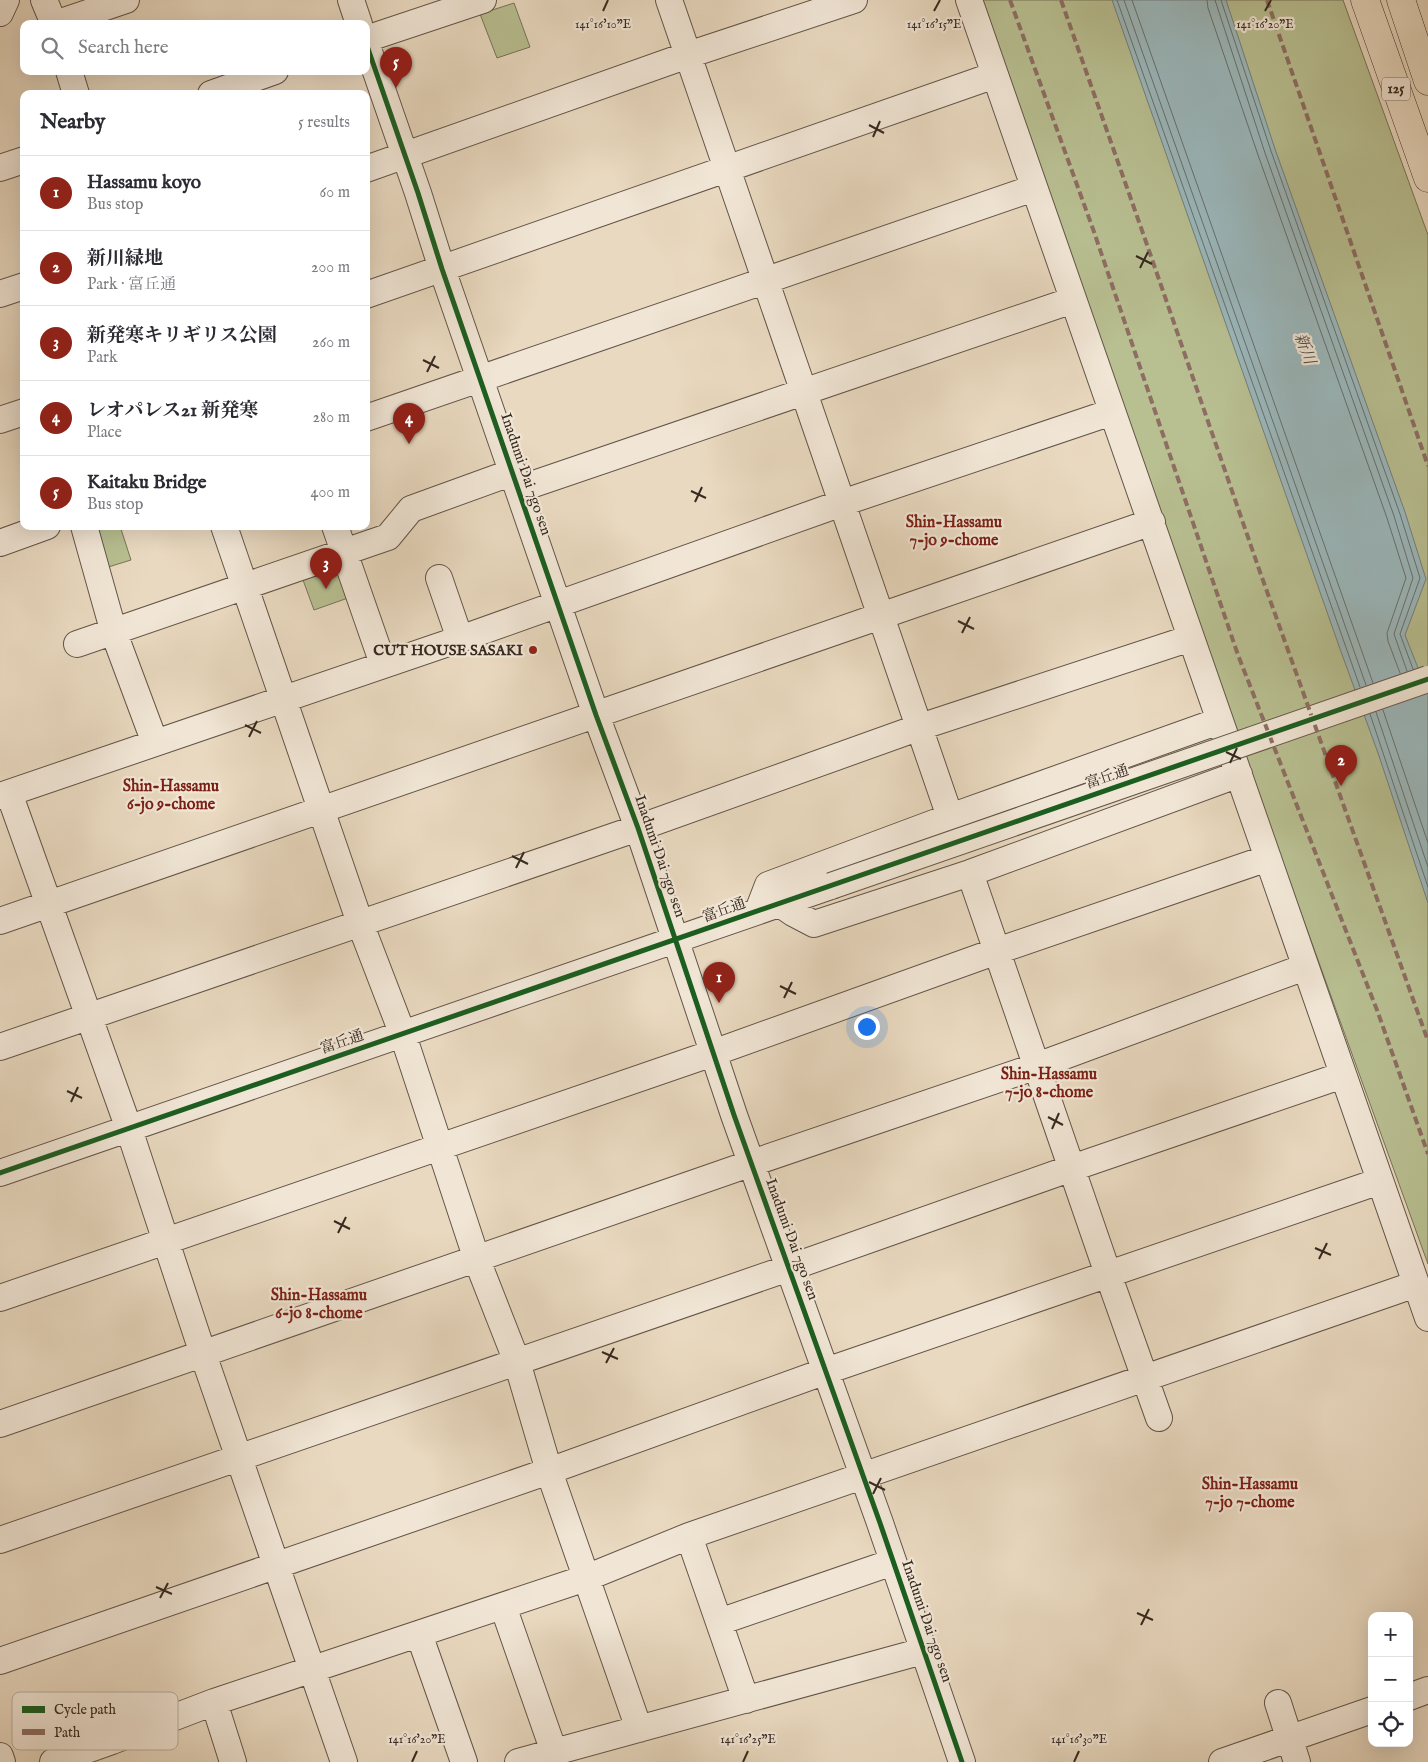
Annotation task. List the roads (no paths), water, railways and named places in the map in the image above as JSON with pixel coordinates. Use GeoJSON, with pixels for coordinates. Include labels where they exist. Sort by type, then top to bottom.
{"type":"FeatureCollection","features":[{"type":"Feature","properties":{"kind":"main road","name":"125"},"geometry":{"type":"LineString","coordinates":[[1365,0],[1428,178]]}},
{"type":"Feature","properties":{"kind":"main road","name":"125"},"geometry":{"type":"LineString","coordinates":[[1400,0],[1428,81]]}},
{"type":"Feature","properties":{"kind":"street"},"geometry":{"type":"LineString","coordinates":[[0,13],[6,0]]}},
{"type":"Feature","properties":{"kind":"street"},"geometry":{"type":"LineString","coordinates":[[44,0],[52,20]]}},
{"type":"Feature","properties":{"kind":"street"},"geometry":{"type":"LineString","coordinates":[[66,20],[126,0]]}},
{"type":"Feature","properties":{"kind":"street"},"geometry":{"type":"LineString","coordinates":[[351,0],[358,20]]}},
{"type":"Feature","properties":{"kind":"street"},"geometry":{"type":"LineString","coordinates":[[370,40],[483,0]]}},
{"type":"Feature","properties":{"kind":"street"},"geometry":{"type":"LineString","coordinates":[[669,0],[950,817]]}},
{"type":"Feature","properties":{"kind":"street"},"geometry":{"type":"LineString","coordinates":[[370,168],[688,55],[854,0]]}},
{"type":"Feature","properties":{"kind":"street"},"geometry":{"type":"LineString","coordinates":[[969,0],[1428,1318]]}},
{"type":"Feature","properties":{"kind":"street","name":"Inadumi Dai 7go sen"},"geometry":{"type":"LineString","coordinates":[[370,53],[442,269],[596,715],[638,828],[713,1053],[962,1762]]}},
{"type":"Feature","properties":{"kind":"street"},"geometry":{"type":"LineString","coordinates":[[70,75],[75,90]]}},
{"type":"Feature","properties":{"kind":"street"},"geometry":{"type":"LineString","coordinates":[[222,90],[264,75]]}},
{"type":"Feature","properties":{"kind":"street"},"geometry":{"type":"LineString","coordinates":[[370,294],[995,75]]}},
{"type":"Feature","properties":{"kind":"street"},"geometry":{"type":"LineString","coordinates":[[0,168],[20,161]]}},
{"type":"Feature","properties":{"kind":"street"},"geometry":{"type":"LineString","coordinates":[[370,417],[1034,188]]}},
{"type":"Feature","properties":{"kind":"street"},"geometry":{"type":"LineString","coordinates":[[0,294],[20,287]]}},
{"type":"Feature","properties":{"kind":"street"},"geometry":{"type":"LineString","coordinates":[[77,644],[388,537],[411,508],[516,480],[804,392],[1073,300]]}},
{"type":"Feature","properties":{"kind":"street"},"geometry":{"type":"LineString","coordinates":[[344,1762],[203,1354],[129,1129],[48,904],[4,794],[460,639],[842,503],[1112,412]]}},
{"type":"Feature","properties":{"kind":"street"},"geometry":{"type":"LineString","coordinates":[[0,420],[20,413]]}},
{"type":"Feature","properties":{"kind":"street"},"geometry":{"type":"LineString","coordinates":[[0,921],[1152,522]]}},
{"type":"Feature","properties":{"kind":"street"},"geometry":{"type":"LineString","coordinates":[[0,543],[36,530]]}},
{"type":"Feature","properties":{"kind":"street"},"geometry":{"type":"LineString","coordinates":[[85,530],[114,632],[155,743]]}},
{"type":"Feature","properties":{"kind":"street"},"geometry":{"type":"LineString","coordinates":[[225,530],[360,923],[402,1035],[477,1260],[517,1362],[549,1471],[639,1728]]}},
{"type":"Feature","properties":{"kind":"street"},"geometry":{"type":"LineString","coordinates":[[337,530],[383,664]]}},
{"type":"Feature","properties":{"kind":"street"},"geometry":{"type":"LineString","coordinates":[[439,578],[460,639]]}},
{"type":"Feature","properties":{"kind":"street"},"geometry":{"type":"LineString","coordinates":[[0,1047],[638,828],[920,727],[1191,638]]}},
{"type":"Feature","properties":{"kind":"street","name":"富丘通"},"geometry":{"type":"LineString","coordinates":[[0,1173],[1428,679]]}},
{"type":"Feature","properties":{"kind":"street"},"geometry":{"type":"LineString","coordinates":[[1219,721],[950,817],[768,885],[769,908],[793,914],[814,924],[970,873],[1239,774]]}},
{"type":"Feature","properties":{"kind":"street"},"geometry":{"type":"LineString","coordinates":[[0,1298],[713,1053],[997,951],[1268,858]]}},
{"type":"Feature","properties":{"kind":"street"},"geometry":{"type":"LineString","coordinates":[[970,873],[1144,1378],[1160,1418]]}},
{"type":"Feature","properties":{"kind":"street"},"geometry":{"type":"LineString","coordinates":[[0,1424],[1037,1066],[1305,967]]}},
{"type":"Feature","properties":{"kind":"street"},"geometry":{"type":"LineString","coordinates":[[0,1540],[1343,1075]]}},
{"type":"Feature","properties":{"kind":"street"},"geometry":{"type":"LineString","coordinates":[[0,1661],[549,1471],[826,1371],[1380,1181]]}},
{"type":"Feature","properties":{"kind":"street"},"geometry":{"type":"LineString","coordinates":[[178,1720],[214,1702],[586,1578],[689,1536],[1416,1284]]}},
{"type":"Feature","properties":{"kind":"street"},"geometry":{"type":"LineString","coordinates":[[689,1536],[746,1700]]}},
{"type":"Feature","properties":{"kind":"street"},"geometry":{"type":"LineString","coordinates":[[719,1622],[893,1562]]}},
{"type":"Feature","properties":{"kind":"street"},"geometry":{"type":"LineString","coordinates":[[503,1606],[554,1752]]}},
{"type":"Feature","properties":{"kind":"street"},"geometry":{"type":"LineString","coordinates":[[419,1634],[464,1762]]}},
{"type":"Feature","properties":{"kind":"street"},"geometry":{"type":"LineString","coordinates":[[518,1762],[923,1652]]}},
{"type":"Feature","properties":{"kind":"street"},"geometry":{"type":"LineString","coordinates":[[1413,1696],[1428,1690]]}},
{"type":"Feature","properties":{"kind":"street"},"geometry":{"type":"LineString","coordinates":[[214,1702],[233,1762]]}},
{"type":"Feature","properties":{"kind":"street"},"geometry":{"type":"LineString","coordinates":[[1278,1703],[1294,1750]]}},
{"type":"Feature","properties":{"kind":"street"},"geometry":{"type":"LineString","coordinates":[[1222,1762],[1294,1750],[1368,1712]]}},
{"type":"Feature","properties":{"kind":"street"},"geometry":{"type":"LineString","coordinates":[[53,1762],[116,1752]]}},
{"type":"Feature","properties":{"kind":"street"},"geometry":{"type":"LineString","coordinates":[[0,1756],[2,1762]]}},
{"type":"Feature","properties":{"kind":"water","name":"新川"},"geometry":{"type":"Polygon","coordinates":[[[1112,0],[1226,0],[1275,149],[1405,512],[1426,579],[1405,635],[1428,693],[1428,903],[1378,753],[1112,0]]]}},
{"type":"Feature","properties":{"kind":"place","name":"Kaitaku Bridge"},"geometry":{"type":"Point","coordinates":[396,88]}},
{"type":"Feature","properties":{"kind":"place","name":"レオパレス21 新発寒"},"geometry":{"type":"Point","coordinates":[409,444]}},
{"type":"Feature","properties":{"kind":"place","name":"新発寒キリギリス公園"},"geometry":{"type":"Point","coordinates":[326,589]}},
{"type":"Feature","properties":{"kind":"place","name":"CUT HOUSE SASAKI"},"geometry":{"type":"Point","coordinates":[533,650]}},
{"type":"Feature","properties":{"kind":"place","name":"新川緑地"},"geometry":{"type":"Point","coordinates":[1341,786]}},
{"type":"Feature","properties":{"kind":"place","name":"Hassamu koyo"},"geometry":{"type":"Point","coordinates":[719,1003]}},
{"type":"Feature","properties":{"kind":"district","name":"Shin-Hassamu 7-jo 9-chome"},"geometry":{"type":"Point","coordinates":[954,532]}},
{"type":"Feature","properties":{"kind":"district","name":"Shin-Hassamu 6-jo 9-chome"},"geometry":{"type":"Point","coordinates":[171,796]}},
{"type":"Feature","properties":{"kind":"district","name":"Shin-Hassamu 7-jo 8-chome"},"geometry":{"type":"Point","coordinates":[1049,1084]}},
{"type":"Feature","properties":{"kind":"district","name":"Shin-Hassamu 6-jo 8-chome"},"geometry":{"type":"Point","coordinates":[319,1305]}},
{"type":"Feature","properties":{"kind":"district","name":"Shin-Hassamu 7-jo 7-chome"},"geometry":{"type":"Point","coordinates":[1250,1494]}}]}
